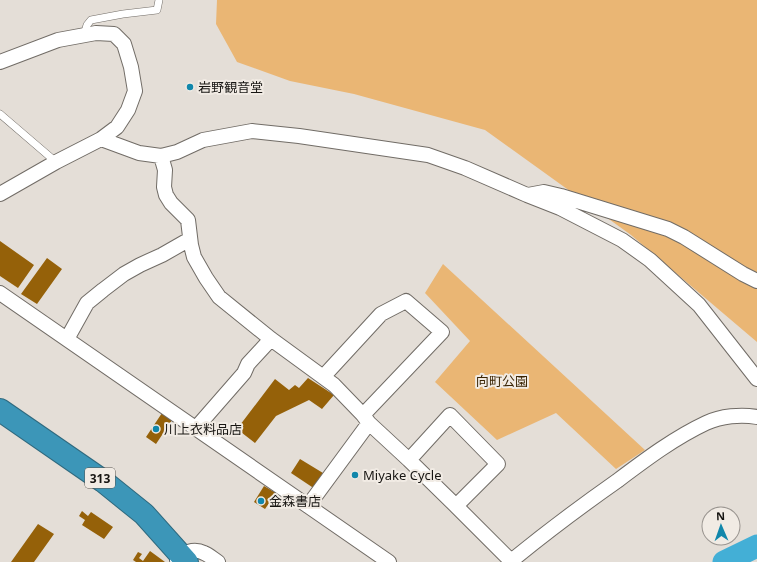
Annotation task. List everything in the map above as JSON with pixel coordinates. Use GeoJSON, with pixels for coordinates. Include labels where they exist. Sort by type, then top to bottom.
{"type":"FeatureCollection","features":[{"type":"Feature","properties":{"kind":"highway","name":"313"},"geometry":{"type":"LineString","coordinates":[[0,410],[109,486],[144,514],[181,560]]}},
{"type":"Feature","properties":{"kind":"street"},"geometry":{"type":"LineString","coordinates":[[0,62],[58,40],[84,34],[114,34],[124,44],[135,91],[128,110],[117,127],[101,139],[56,162],[0,194]]}},
{"type":"Feature","properties":{"kind":"street"},"geometry":{"type":"LineString","coordinates":[[101,139],[139,153],[161,156],[177,152],[203,140],[252,131],[299,136],[428,155],[465,168],[560,208],[622,240],[650,260],[699,305],[757,379]]}},
{"type":"Feature","properties":{"kind":"street"},"geometry":{"type":"LineString","coordinates":[[161,156],[165,170],[164,187],[166,195],[171,203],[188,220],[194,258],[219,297],[271,339],[334,385],[366,419],[456,506],[510,562],[557,524],[653,454],[686,434],[707,422],[728,417],[757,417]]}},
{"type":"Feature","properties":{"kind":"street"},"geometry":{"type":"LineString","coordinates":[[527,195],[544,192],[550,193],[668,229],[757,281]]}},
{"type":"Feature","properties":{"kind":"street"},"geometry":{"type":"LineString","coordinates":[[67,339],[87,303],[103,290],[124,274],[190,240]]}},
{"type":"Feature","properties":{"kind":"street"},"geometry":{"type":"LineString","coordinates":[[0,293],[389,562]]}},
{"type":"Feature","properties":{"kind":"street"},"geometry":{"type":"LineString","coordinates":[[308,506],[366,419],[442,332],[406,301],[381,314],[323,377]]}},
{"type":"Feature","properties":{"kind":"street"},"geometry":{"type":"LineString","coordinates":[[196,428],[244,373],[248,364],[271,339]]}},
{"type":"Feature","properties":{"kind":"street"},"geometry":{"type":"LineString","coordinates":[[409,460],[450,415],[498,464],[456,506]]}},
{"type":"Feature","properties":{"kind":"street"},"geometry":{"type":"LineString","coordinates":[[181,560],[191,551],[203,552],[218,562]]}},
{"type":"Feature","properties":{"kind":"lane"},"geometry":{"type":"LineString","coordinates":[[84,34],[87,25],[92,20],[123,14],[157,10],[159,0]]}},
{"type":"Feature","properties":{"kind":"lane"},"geometry":{"type":"LineString","coordinates":[[0,114],[56,162]]}},
{"type":"Feature","properties":{"kind":"green space"},"geometry":{"type":"Polygon","coordinates":[[[217,0],[757,0],[757,342],[631,235],[485,130],[354,94],[290,81],[237,62],[216,24],[217,0]]]}},
{"type":"Feature","properties":{"kind":"green space","name":"向町公園"},"geometry":{"type":"Polygon","coordinates":[[[443,264],[645,450],[616,469],[556,413],[497,440],[435,382],[470,341],[425,293],[443,264]]]}},
{"type":"Feature","properties":{"kind":"building"},"geometry":{"type":"Polygon","coordinates":[[[0,241],[34,265],[18,288],[0,276],[0,241]]]}},
{"type":"Feature","properties":{"kind":"building"},"geometry":{"type":"Polygon","coordinates":[[[47,258],[62,269],[37,304],[21,294],[47,258]]]}},
{"type":"Feature","properties":{"kind":"building"},"geometry":{"type":"Polygon","coordinates":[[[308,378],[334,395],[322,409],[309,400],[276,416],[255,443],[237,429],[275,379],[289,390],[295,385],[299,388],[308,378]]]}},
{"type":"Feature","properties":{"kind":"building"},"geometry":{"type":"Polygon","coordinates":[[[162,413],[172,420],[156,444],[146,437],[162,413]]]}},
{"type":"Feature","properties":{"kind":"building"},"geometry":{"type":"Polygon","coordinates":[[[300,459],[323,473],[316,483],[315,489],[291,473],[300,459]]]}},
{"type":"Feature","properties":{"kind":"building"},"geometry":{"type":"Polygon","coordinates":[[[264,486],[276,493],[265,509],[254,502],[264,486]]]}},
{"type":"Feature","properties":{"kind":"building"},"geometry":{"type":"Polygon","coordinates":[[[82,511],[88,516],[91,512],[113,527],[104,539],[82,525],[85,520],[79,516],[82,511]]]}},
{"type":"Feature","properties":{"kind":"building"},"geometry":{"type":"Polygon","coordinates":[[[38,524],[54,534],[34,562],[11,562],[38,524]]]}},
{"type":"Feature","properties":{"kind":"building"},"geometry":{"type":"Polygon","coordinates":[[[150,551],[165,562],[136,562],[133,560],[138,552],[142,554],[139,558],[143,561],[150,551]]]}},
{"type":"Feature","properties":{"kind":"waterway"},"geometry":{"type":"LineString","coordinates":[[724,562],[757,546]]}},
{"type":"Feature","properties":{"kind":"place","name":"岩野観音堂"},"geometry":{"type":"Point","coordinates":[190,87]}},
{"type":"Feature","properties":{"kind":"place","name":"川上衣料品店"},"geometry":{"type":"Point","coordinates":[156,429]}},
{"type":"Feature","properties":{"kind":"place","name":"Miyake Cycle"},"geometry":{"type":"Point","coordinates":[355,475]}},
{"type":"Feature","properties":{"kind":"place","name":"金森書店"},"geometry":{"type":"Point","coordinates":[261,501]}}]}
